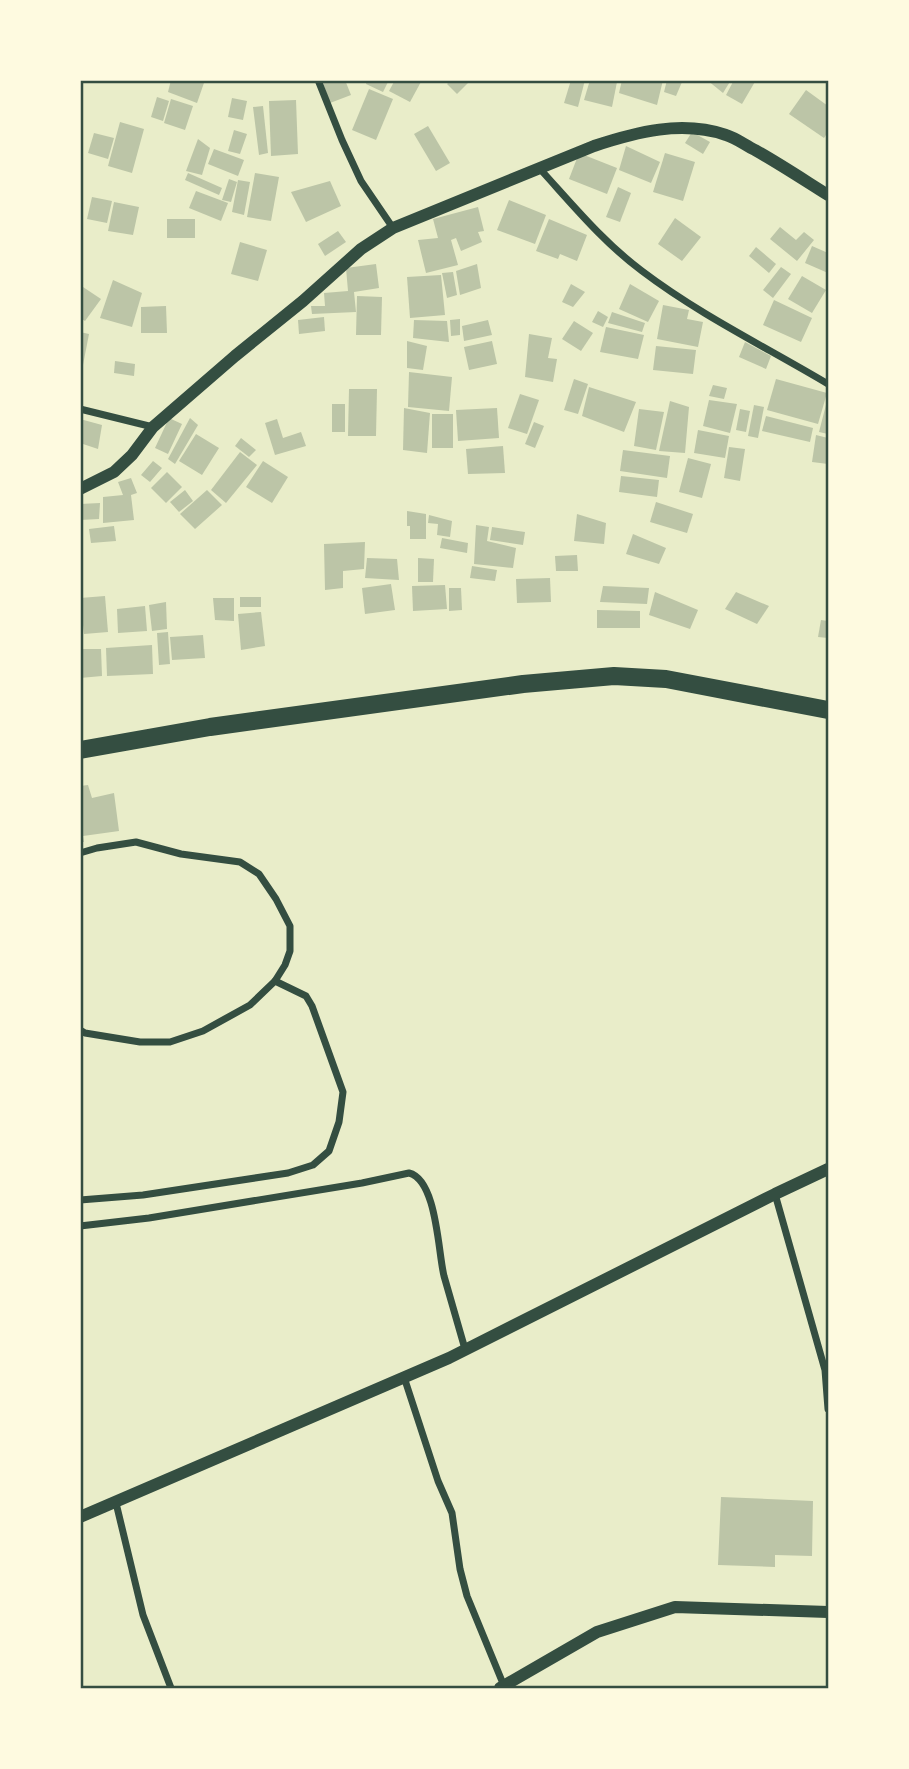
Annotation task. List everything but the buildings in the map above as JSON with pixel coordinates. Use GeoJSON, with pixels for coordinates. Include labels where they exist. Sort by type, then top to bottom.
{"type":"FeatureCollection","features":[{"type":"Feature","properties":{"kind":"highway"},"geometry":{"type":"LineString","coordinates":[[80,750],[210,727],[523,684],[614,676],[666,678],[828,710]]}},
{"type":"Feature","properties":{"kind":"street"},"geometry":{"type":"LineString","coordinates":[[318,80],[361,181],[393,228]]}},
{"type":"Feature","properties":{"kind":"street"},"geometry":{"type":"LineString","coordinates":[[80,489],[114,472],[132,455],[153,427],[361,249],[393,228],[594,146],[626,135],[662,129],[698,128],[728,135],[828,195]]}},
{"type":"Feature","properties":{"kind":"street"},"geometry":{"type":"LineString","coordinates":[[540,169],[600,235],[639,269],[683,301],[828,384]]}},
{"type":"Feature","properties":{"kind":"street"},"geometry":{"type":"LineString","coordinates":[[80,409],[153,427]]}},
{"type":"Feature","properties":{"kind":"street"},"geometry":{"type":"LineString","coordinates":[[80,853],[136,842],[180,854],[240,862],[259,874],[290,926],[290,951],[275,981],[250,1005],[203,1031],[170,1042],[140,1042],[80,1030]]}},
{"type":"Feature","properties":{"kind":"street"},"geometry":{"type":"LineString","coordinates":[[80,1200],[143,1195],[288,1172],[313,1165],[329,1151],[340,1122],[343,1092],[306,996],[275,981]]}},
{"type":"Feature","properties":{"kind":"street"},"geometry":{"type":"LineString","coordinates":[[80,1517],[466,1349],[828,1169]]}},
{"type":"Feature","properties":{"kind":"street"},"geometry":{"type":"LineString","coordinates":[[80,1226],[149,1218],[409,1173],[416,1175],[424,1185],[434,1215],[444,1274],[466,1349]]}},
{"type":"Feature","properties":{"kind":"street"},"geometry":{"type":"LineString","coordinates":[[775,1194],[825,1370],[828,1409]]}},
{"type":"Feature","properties":{"kind":"street"},"geometry":{"type":"LineString","coordinates":[[404,1377],[438,1481],[452,1513],[467,1596],[502,1688],[597,1632],[675,1607],[828,1612]]}},
{"type":"Feature","properties":{"kind":"street"},"geometry":{"type":"LineString","coordinates":[[116,1503],[143,1615],[171,1689]]}}]}
